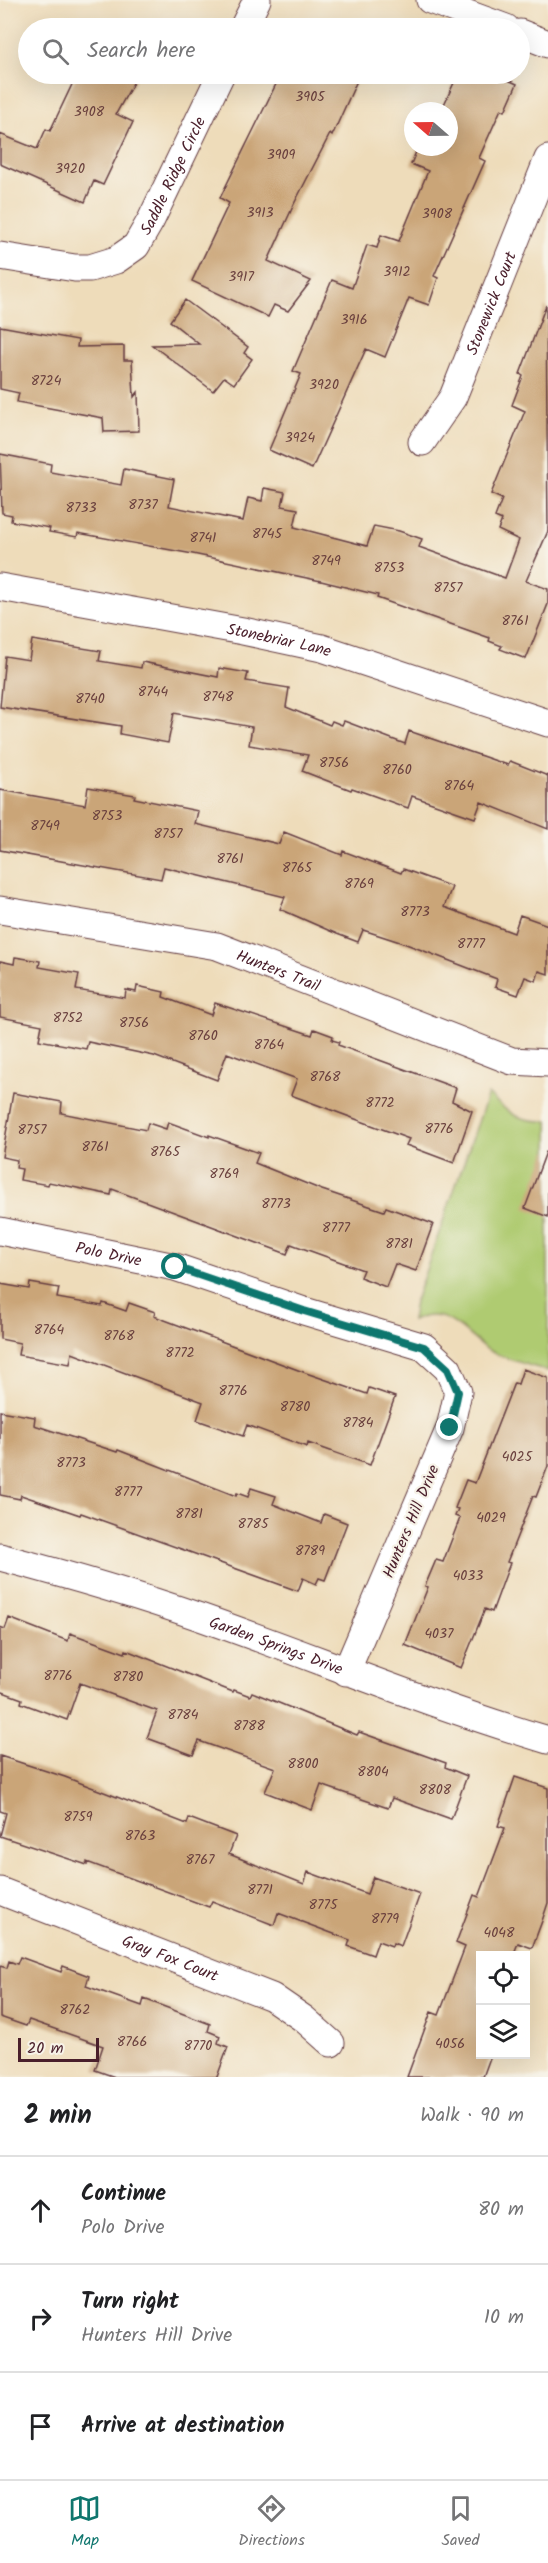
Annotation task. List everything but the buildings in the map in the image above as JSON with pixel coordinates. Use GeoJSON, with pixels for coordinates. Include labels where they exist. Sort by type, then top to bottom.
{"type":"FeatureCollection","features":[{"type":"Feature","properties":{"kind":"street"},"geometry":{"type":"LineString","coordinates":[[248,18],[257,0]]}},
{"type":"Feature","properties":{"kind":"street"},"geometry":{"type":"LineString","coordinates":[[430,0],[479,18]]}},
{"type":"Feature","properties":{"kind":"street"},"geometry":{"type":"LineString","coordinates":[[530,37],[548,44]]}},
{"type":"Feature","properties":{"kind":"street","name":"Saddle Ridge Circle"},"geometry":{"type":"LineString","coordinates":[[0,256],[75,268],[90,268],[116,260],[136,246],[151,220],[216,84]]}},
{"type":"Feature","properties":{"kind":"street","name":"Stonewick Court"},"geometry":{"type":"LineString","coordinates":[[422,442],[453,397],[548,159]]}},
{"type":"Feature","properties":{"kind":"street","name":"Stonebriar Lane"},"geometry":{"type":"LineString","coordinates":[[0,587],[243,631],[322,648],[548,723]]}},
{"type":"Feature","properties":{"kind":"street","name":"Hunters Trail"},"geometry":{"type":"LineString","coordinates":[[0,910],[217,946],[512,1061],[548,1063]]}},
{"type":"Feature","properties":{"kind":"street","name":"Polo Drive"},"geometry":{"type":"LineString","coordinates":[[0,1231],[175,1267],[304,1311],[424,1347],[448,1369]]}},
{"type":"Feature","properties":{"kind":"street","name":"Hunters Hill Drive"},"geometry":{"type":"LineString","coordinates":[[346,1672],[450,1428],[458,1392],[448,1369]]}},
{"type":"Feature","properties":{"kind":"street","name":"Garden Springs Drive"},"geometry":{"type":"LineString","coordinates":[[0,1557],[84,1579],[193,1615],[468,1716],[548,1740]]}},
{"type":"Feature","properties":{"kind":"street","name":"Gray Fox Court"},"geometry":{"type":"LineString","coordinates":[[0,1891],[272,1997],[304,2019],[331,2043]]}},
{"type":"Feature","properties":{"kind":"green space"},"geometry":{"type":"Polygon","coordinates":[[[488,1094],[515,1115],[529,1120],[548,1121],[548,1371],[490,1351],[456,1324],[446,1319],[436,1316],[412,1321],[415,1301],[488,1094]]]}},
{"type":"Feature","properties":{"kind":"route"},"geometry":{"type":"LineString","coordinates":[[175,1267],[304,1311],[424,1347],[448,1369],[458,1392],[450,1428]]}}]}
